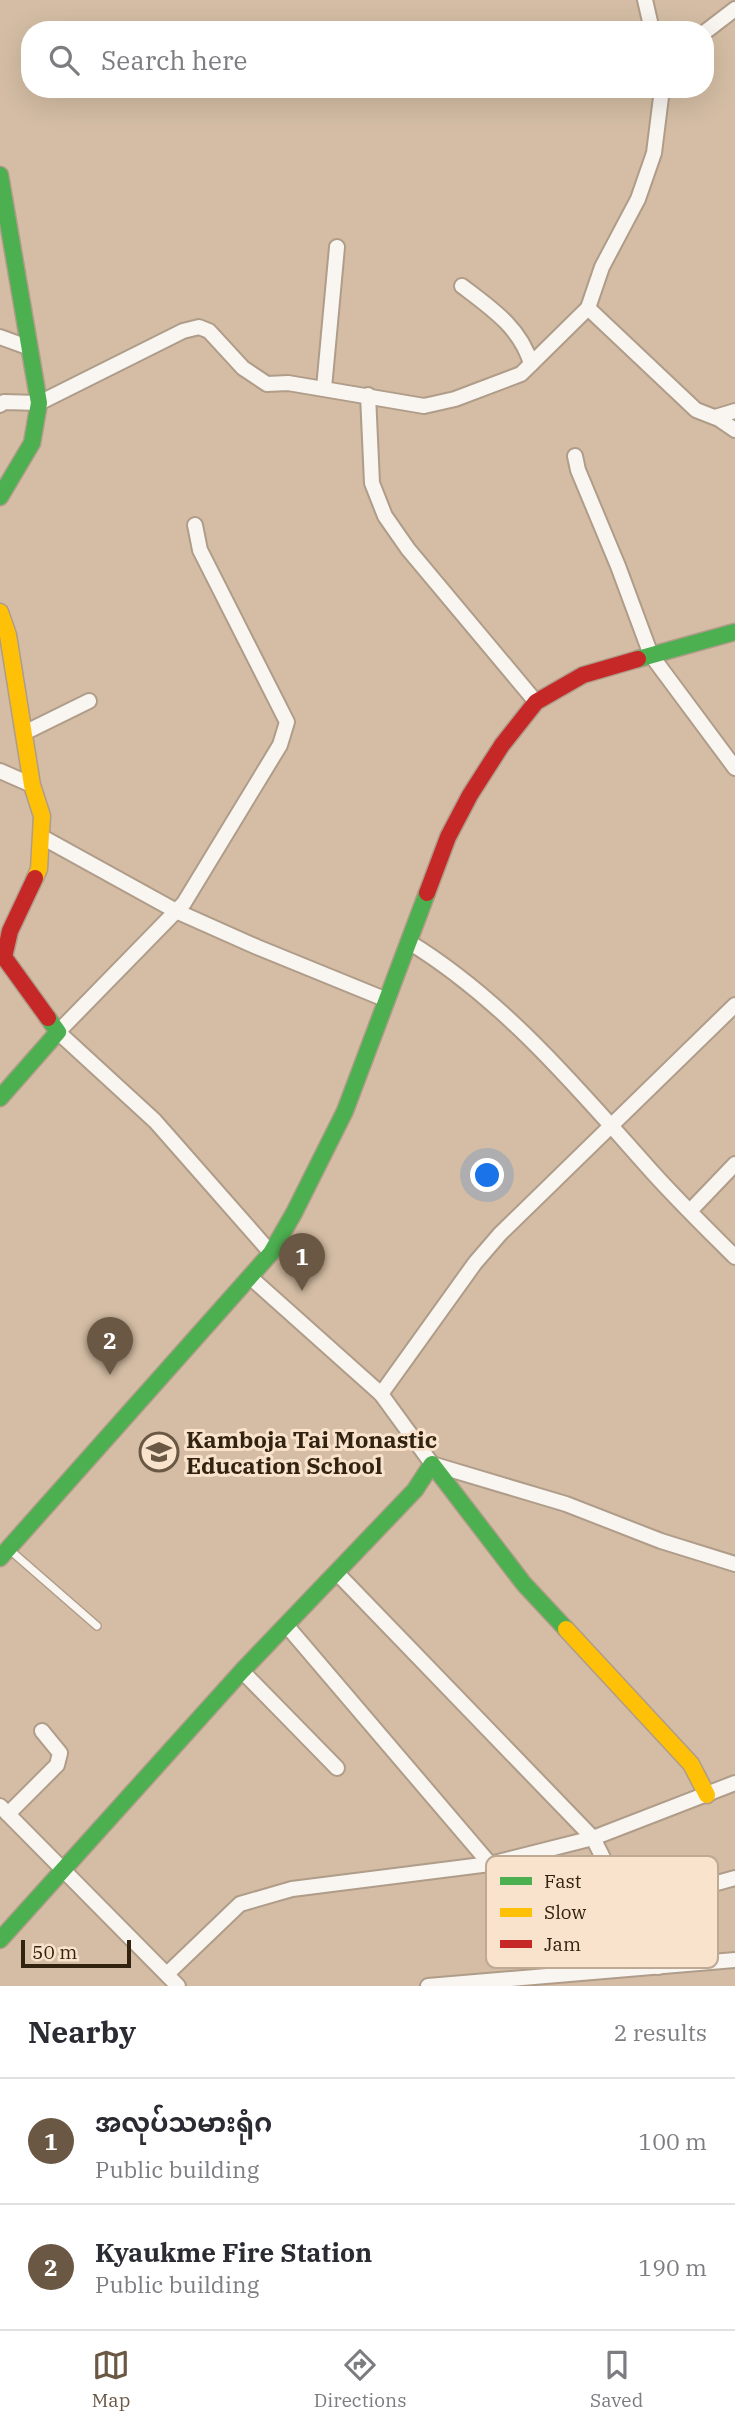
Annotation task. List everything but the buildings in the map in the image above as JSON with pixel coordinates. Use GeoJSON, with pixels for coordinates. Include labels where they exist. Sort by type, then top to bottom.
{"type":"FeatureCollection","features":[{"type":"Feature","properties":{"kind":"street"},"geometry":{"type":"LineString","coordinates":[[645,0],[650,21]]}},
{"type":"Feature","properties":{"kind":"street"},"geometry":{"type":"LineString","coordinates":[[714,25],[735,9]]}},
{"type":"Feature","properties":{"kind":"street"},"geometry":{"type":"LineString","coordinates":[[0,405],[4,402],[39,403],[183,331],[199,327],[209,331],[243,368],[267,384],[288,383],[324,388],[424,406],[456,399],[521,374],[588,308],[601,267],[638,199],[654,153],[661,98]]}},
{"type":"Feature","properties":{"kind":"street"},"geometry":{"type":"LineString","coordinates":[[0,175],[39,403],[32,443],[0,497]]}},
{"type":"Feature","properties":{"kind":"street"},"geometry":{"type":"LineString","coordinates":[[324,388],[337,247]]}},
{"type":"Feature","properties":{"kind":"street"},"geometry":{"type":"LineString","coordinates":[[462,286],[499,314],[517,334],[526,346],[531,364]]}},
{"type":"Feature","properties":{"kind":"street"},"geometry":{"type":"LineString","coordinates":[[588,308],[696,410],[715,417],[735,430]]}},
{"type":"Feature","properties":{"kind":"street"},"geometry":{"type":"LineString","coordinates":[[0,337],[30,348]]}},
{"type":"Feature","properties":{"kind":"street"},"geometry":{"type":"LineString","coordinates":[[368,395],[372,483],[386,516],[408,549],[536,702]]}},
{"type":"Feature","properties":{"kind":"street"},"geometry":{"type":"LineString","coordinates":[[715,417],[735,411]]}},
{"type":"Feature","properties":{"kind":"street"},"geometry":{"type":"LineString","coordinates":[[575,456],[578,470],[651,655],[735,768]]}},
{"type":"Feature","properties":{"kind":"street"},"geometry":{"type":"LineString","coordinates":[[0,1098],[58,1032],[184,903],[280,745],[287,722],[200,550],[195,525]]}},
{"type":"Feature","properties":{"kind":"street"},"geometry":{"type":"LineString","coordinates":[[0,612],[8,635],[32,785],[42,816],[39,869],[10,931],[2,955],[58,1032],[156,1121],[271,1253]]}},
{"type":"Feature","properties":{"kind":"street"},"geometry":{"type":"LineString","coordinates":[[4,1553],[271,1253],[345,1111],[449,837],[470,796],[502,745],[536,702],[583,675],[735,632]]}},
{"type":"Feature","properties":{"kind":"street"},"geometry":{"type":"LineString","coordinates":[[24,733],[89,701]]}},
{"type":"Feature","properties":{"kind":"street"},"geometry":{"type":"LineString","coordinates":[[0,771],[32,785]]}},
{"type":"Feature","properties":{"kind":"street"},"geometry":{"type":"LineString","coordinates":[[42,837],[176,911],[387,1000]]}},
{"type":"Feature","properties":{"kind":"street"},"geometry":{"type":"LineString","coordinates":[[409,942],[458,975],[553,1061],[647,1167],[735,1257]]}},
{"type":"Feature","properties":{"kind":"street"},"geometry":{"type":"LineString","coordinates":[[381,1394],[475,1264],[527,1206],[735,1005]]}},
{"type":"Feature","properties":{"kind":"street"},"geometry":{"type":"LineString","coordinates":[[690,1211],[735,1164]]}},
{"type":"Feature","properties":{"kind":"street"},"geometry":{"type":"LineString","coordinates":[[250,1277],[381,1394],[524,1584],[691,1764],[706,1794]]}},
{"type":"Feature","properties":{"kind":"street"},"geometry":{"type":"LineString","coordinates":[[432,1464],[566,1504],[661,1541],[735,1564]]}},
{"type":"Feature","properties":{"kind":"street"},"geometry":{"type":"LineString","coordinates":[[0,1940],[242,1671],[415,1490],[432,1464]]}},
{"type":"Feature","properties":{"kind":"street"},"geometry":{"type":"LineString","coordinates":[[337,1573],[593,1838],[602,1856]]}},
{"type":"Feature","properties":{"kind":"street"},"geometry":{"type":"LineString","coordinates":[[287,1626],[486,1859]]}},
{"type":"Feature","properties":{"kind":"street"},"geometry":{"type":"LineString","coordinates":[[242,1671],[337,1768]]}},
{"type":"Feature","properties":{"kind":"street"},"geometry":{"type":"LineString","coordinates":[[41,1731],[60,1753],[57,1765],[4,1810],[178,1986]]}},
{"type":"Feature","properties":{"kind":"street"},"geometry":{"type":"LineString","coordinates":[[522,1856],[593,1838],[735,1783]]}},
{"type":"Feature","properties":{"kind":"street"},"geometry":{"type":"LineString","coordinates":[[167,1974],[240,1904],[292,1889],[486,1865]]}},
{"type":"Feature","properties":{"kind":"street"},"geometry":{"type":"LineString","coordinates":[[718,1883],[735,1878]]}},
{"type":"Feature","properties":{"kind":"street"},"geometry":{"type":"LineString","coordinates":[[428,1986],[552,1981],[644,1968]]}},
{"type":"Feature","properties":{"kind":"lane"},"geometry":{"type":"LineString","coordinates":[[4,1553],[97,1626]]}},
{"type":"Feature","properties":{"kind":"traffic: fast"},"geometry":{"type":"LineString","coordinates":[[0,175],[39,403],[32,443],[0,497]]}},
{"type":"Feature","properties":{"kind":"traffic: fast"},"geometry":{"type":"LineString","coordinates":[[638,659],[735,632]]}},
{"type":"Feature","properties":{"kind":"traffic: fast"},"geometry":{"type":"LineString","coordinates":[[0,1558],[271,1253],[345,1111],[427,893]]}},
{"type":"Feature","properties":{"kind":"traffic: fast"},"geometry":{"type":"LineString","coordinates":[[0,1098],[58,1032],[48,1018]]}},
{"type":"Feature","properties":{"kind":"traffic: fast"},"geometry":{"type":"LineString","coordinates":[[0,1940],[242,1671],[415,1490],[432,1464],[524,1584],[566,1629]]}},
{"type":"Feature","properties":{"kind":"traffic: slow"},"geometry":{"type":"LineString","coordinates":[[0,612],[8,635],[32,785],[42,816],[39,869],[35,878]]}},
{"type":"Feature","properties":{"kind":"traffic: slow"},"geometry":{"type":"LineString","coordinates":[[566,1629],[691,1764],[707,1795]]}},
{"type":"Feature","properties":{"kind":"traffic: jam"},"geometry":{"type":"LineString","coordinates":[[427,893],[448,837],[470,795],[502,745],[536,702],[583,675],[638,659]]}},
{"type":"Feature","properties":{"kind":"traffic: jam"},"geometry":{"type":"LineString","coordinates":[[35,878],[10,931],[4,957],[48,1018]]}},
{"type":"Feature","properties":{"kind":"place","name":"အလုပ်သမားရုံဂ"},"geometry":{"type":"Point","coordinates":[302,1291]}},
{"type":"Feature","properties":{"kind":"place","name":"Kyaukme Fire Station"},"geometry":{"type":"Point","coordinates":[110,1375]}},
{"type":"Feature","properties":{"kind":"place","name":"Kamboja Tai Monastic Education School"},"geometry":{"type":"Point","coordinates":[159,1452]}}]}
